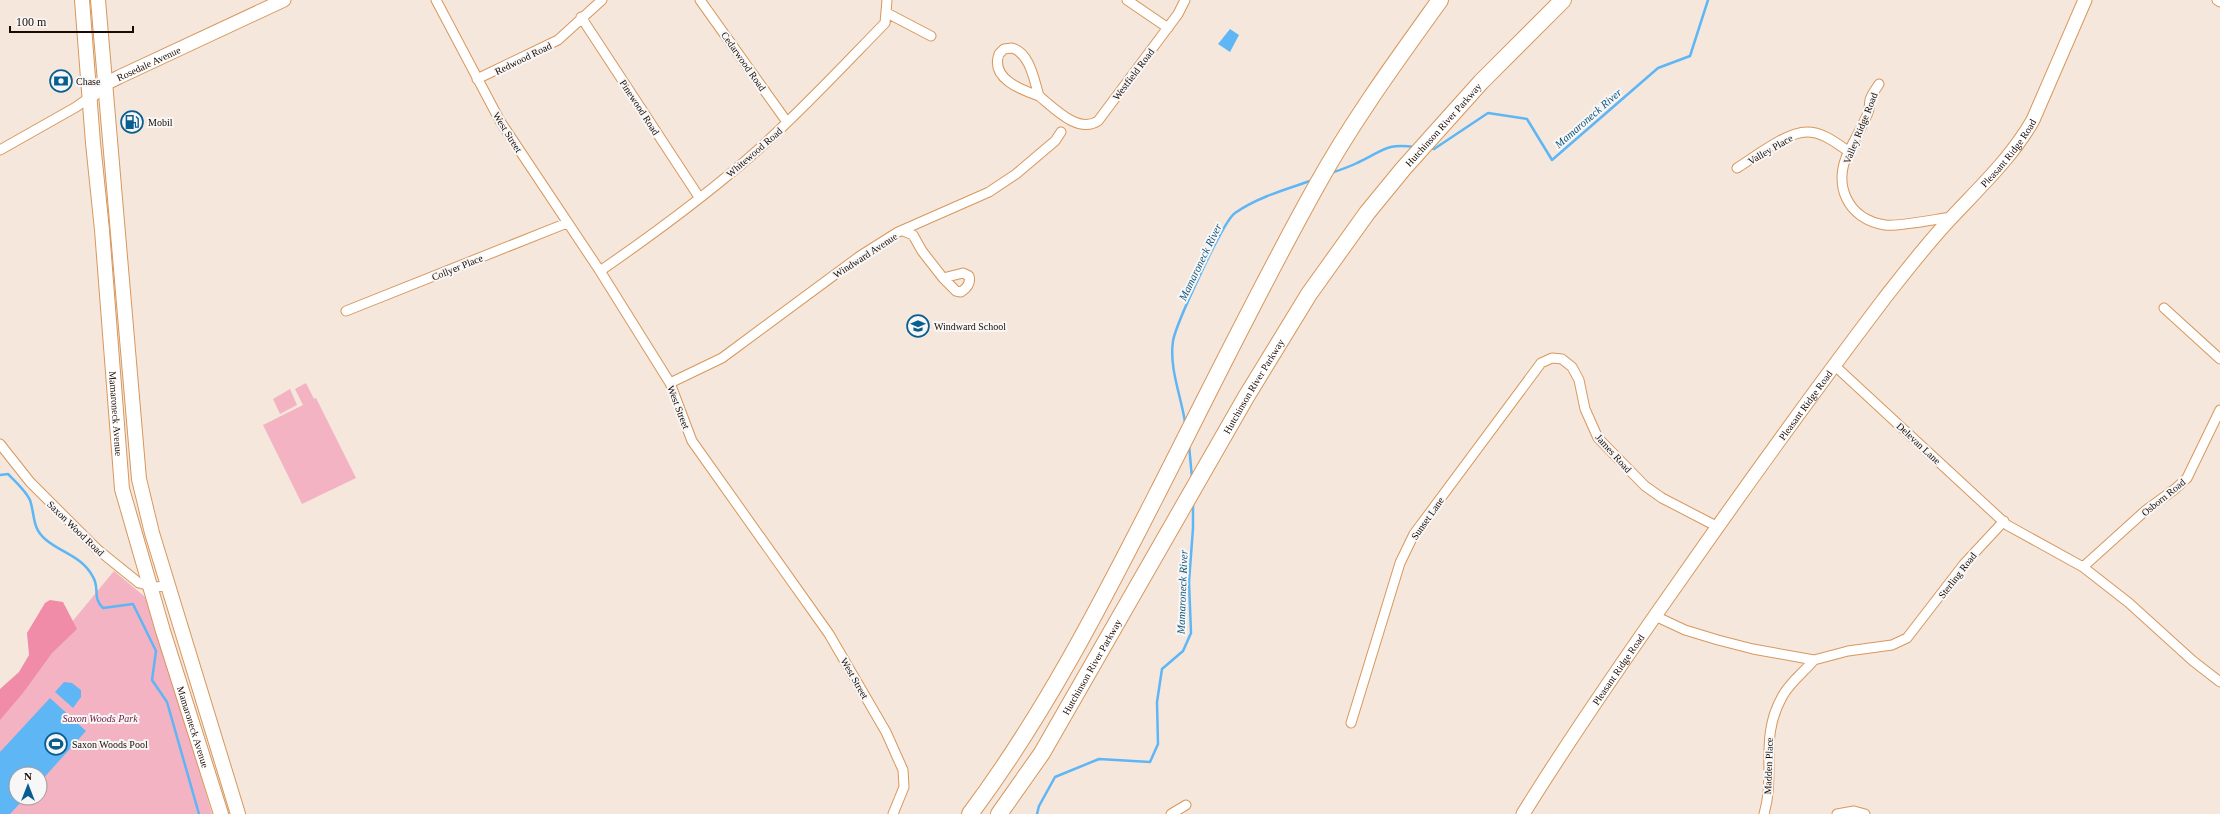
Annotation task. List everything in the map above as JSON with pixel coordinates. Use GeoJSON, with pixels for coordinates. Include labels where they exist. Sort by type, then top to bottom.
{"type":"FeatureCollection","features":[{"type":"Feature","properties":{"kind":"highway"},"geometry":{"type":"LineString","coordinates":[[970,814],[1026,734],[1074,653],[1310,198],[1336,151],[1386,76],[1440,0]]}},
{"type":"Feature","properties":{"kind":"highway","name":"Hutchinson River Parkway"},"geometry":{"type":"LineString","coordinates":[[999,814],[1042,753],[1208,464],[1309,294],[1367,213],[1445,120],[1480,82],[1564,0]]}},
{"type":"Feature","properties":{"kind":"main road","name":"Mamaroneck Avenue"},"geometry":{"type":"LineString","coordinates":[[82,0],[122,489],[150,587],[221,814]]}},
{"type":"Feature","properties":{"kind":"main road","name":"Mamaroneck Avenue"},"geometry":{"type":"LineString","coordinates":[[98,0],[139,479],[168,586],[238,814]]}},
{"type":"Feature","properties":{"kind":"street","name":"West Street"},"geometry":{"type":"LineString","coordinates":[[436,0],[500,121],[600,271],[670,383],[692,441],[829,634],[889,738],[903,770],[904,787],[892,814]]}},
{"type":"Feature","properties":{"kind":"street","name":"Redwood Road"},"geometry":{"type":"LineString","coordinates":[[477,79],[558,40],[581,17],[602,0]]}},
{"type":"Feature","properties":{"kind":"street","name":"Cedarwood Road"},"geometry":{"type":"LineString","coordinates":[[700,0],[787,122]]}},
{"type":"Feature","properties":{"kind":"street"},"geometry":{"type":"LineString","coordinates":[[887,0],[887,13],[931,36]]}},
{"type":"Feature","properties":{"kind":"street"},"geometry":{"type":"LineString","coordinates":[[1128,0],[1168,28]]}},
{"type":"Feature","properties":{"kind":"street","name":"Westfield Road"},"geometry":{"type":"LineString","coordinates":[[1039,96],[1069,119],[1083,125],[1093,124],[1098,121],[1168,28],[1185,0]]}},
{"type":"Feature","properties":{"kind":"street","name":"Pleasant Ridge Road"},"geometry":{"type":"LineString","coordinates":[[1523,814],[1543,781],[1655,616],[1834,365],[1900,279],[1952,217],[1998,169],[2023,138],[2033,120],[2084,0]]}},
{"type":"Feature","properties":{"kind":"street","name":"Rosedale Avenue"},"geometry":{"type":"LineString","coordinates":[[0,150],[76,107],[104,84],[279,1]]}},
{"type":"Feature","properties":{"kind":"street","name":"Whitewood Road"},"geometry":{"type":"LineString","coordinates":[[600,271],[642,242],[760,148],[885,23],[887,13]]}},
{"type":"Feature","properties":{"kind":"street","name":"Pinewood Road"},"geometry":{"type":"LineString","coordinates":[[581,17],[700,197]]}},
{"type":"Feature","properties":{"kind":"street"},"geometry":{"type":"LineString","coordinates":[[1004,49],[1018,49],[1024,56],[1039,96],[1013,86],[1006,80],[999,68],[998,57],[1004,49]]}},
{"type":"Feature","properties":{"kind":"street","name":"Valley Ridge Road"},"geometry":{"type":"LineString","coordinates":[[1879,84],[1870,98],[1869,112],[1848,151],[1843,177],[1844,192],[1849,204],[1858,215],[1870,221],[1887,225],[1952,217]]}},
{"type":"Feature","properties":{"kind":"street","name":"Windward Avenue"},"geometry":{"type":"LineString","coordinates":[[670,383],[722,358],[860,256],[898,232],[996,187],[1016,174],[1055,141],[1061,132]]}},
{"type":"Feature","properties":{"kind":"street","name":"Valley Place"},"geometry":{"type":"LineString","coordinates":[[1737,168],[1788,138],[1808,132],[1822,135],[1848,151]]}},
{"type":"Feature","properties":{"kind":"street"},"geometry":{"type":"LineString","coordinates":[[100,214],[116,215]]}},
{"type":"Feature","properties":{"kind":"street","name":"Collyer Place"},"geometry":{"type":"LineString","coordinates":[[346,311],[567,223]]}},
{"type":"Feature","properties":{"kind":"street"},"geometry":{"type":"LineString","coordinates":[[903,231],[913,235],[922,252],[943,278]]}},
{"type":"Feature","properties":{"kind":"street"},"geometry":{"type":"LineString","coordinates":[[2164,308],[2220,359]]}},
{"type":"Feature","properties":{"kind":"street","name":"James Road"},"geometry":{"type":"LineString","coordinates":[[1529,379],[1541,363],[1552,358],[1562,359],[1572,367],[1579,380],[1585,409],[1591,426],[1598,438],[1613,455],[1645,486],[1662,498],[1718,527]]}},
{"type":"Feature","properties":{"kind":"street","name":"Delevan Lane"},"geometry":{"type":"LineString","coordinates":[[1834,365],[2004,522]]}},
{"type":"Feature","properties":{"kind":"street","name":"Sunset Lane"},"geometry":{"type":"LineString","coordinates":[[1351,723],[1400,563],[1414,534],[1529,379]]}},
{"type":"Feature","properties":{"kind":"street","name":"Osborn Road"},"geometry":{"type":"LineString","coordinates":[[2083,567],[2145,511],[2175,489],[2187,478],[2220,410]]}},
{"type":"Feature","properties":{"kind":"street","name":"Saxon Wood Road"},"geometry":{"type":"LineString","coordinates":[[0,444],[30,482],[97,549],[139,583],[150,587]]}},
{"type":"Feature","properties":{"kind":"street"},"geometry":{"type":"LineString","coordinates":[[2004,522],[2083,567],[2129,603],[2193,661],[2220,682]]}},
{"type":"Feature","properties":{"kind":"street","name":"Sterling Road"},"geometry":{"type":"LineString","coordinates":[[1655,616],[1685,630],[1718,640],[1752,649],[1814,660],[1848,651],[1892,645],[1907,638],[1964,564],[2004,522]]}},
{"type":"Feature","properties":{"kind":"street"},"geometry":{"type":"LineString","coordinates":[[150,587],[168,586]]}},
{"type":"Feature","properties":{"kind":"street","name":"Madden Place"},"geometry":{"type":"LineString","coordinates":[[1764,814],[1769,791],[1768,735],[1775,711],[1788,687],[1814,660]]}},
{"type":"Feature","properties":{"kind":"street"},"geometry":{"type":"LineString","coordinates":[[1171,814],[1186,805]]}},
{"type":"Feature","properties":{"kind":"street"},"geometry":{"type":"LineString","coordinates":[[1837,814],[1854,811],[1865,814]]}},
{"type":"Feature","properties":{"kind":"green space"},"geometry":{"type":"Polygon","coordinates":[[[306,383],[314,399],[316,398],[356,478],[302,504],[263,425],[303,405],[295,389],[306,383]]]}},
{"type":"Feature","properties":{"kind":"green space"},"geometry":{"type":"Polygon","coordinates":[[[290,389],[297,405],[280,414],[273,399],[290,389]]]}},
{"type":"Feature","properties":{"kind":"green space","name":"Saxon Woods Park"},"geometry":{"type":"Polygon","coordinates":[[[114,571],[150,601],[212,814],[0,814],[0,709],[114,571]]]}},
{"type":"Feature","properties":{"kind":"shaded area"},"geometry":{"type":"Polygon","coordinates":[[[50,600],[63,602],[77,629],[52,653],[23,693],[0,720],[0,689],[19,672],[29,655],[27,633],[45,603],[50,600]]]}},
{"type":"Feature","properties":{"kind":"water"},"geometry":{"type":"Polygon","coordinates":[[[1230,29],[1239,35],[1230,52],[1218,44],[1230,29]]]}},
{"type":"Feature","properties":{"kind":"water"},"geometry":{"type":"Polygon","coordinates":[[[64,682],[72,683],[81,690],[81,697],[73,708],[55,692],[64,682]]]}},
{"type":"Feature","properties":{"kind":"water"},"geometry":{"type":"Polygon","coordinates":[[[50,698],[86,731],[48,773],[48,766],[8,766],[8,806],[18,806],[10,814],[0,814],[0,752],[50,698]]]}},
{"type":"Feature","properties":{"kind":"waterway","name":"Mamaroneck River"},"geometry":{"type":"LineString","coordinates":[[1430,148],[1434,149],[1488,113],[1527,119],[1552,160],[1658,68],[1690,56],[1708,0]]}},
{"type":"Feature","properties":{"kind":"waterway","name":"Mamaroneck River"},"geometry":{"type":"LineString","coordinates":[[1331,173],[1351,166],[1390,147],[1415,147]]}},
{"type":"Feature","properties":{"kind":"waterway","name":"Mamaroneck River"},"geometry":{"type":"LineString","coordinates":[[1185,422],[1174,372],[1172,351],[1173,341],[1182,315],[1221,234],[1229,220],[1235,213],[1244,207],[1273,194],[1313,180]]}},
{"type":"Feature","properties":{"kind":"waterway","name":"Mamaroneck River"},"geometry":{"type":"LineString","coordinates":[[1189,445],[1192,478]]}},
{"type":"Feature","properties":{"kind":"waterway"},"geometry":{"type":"LineString","coordinates":[[0,475],[8,474],[26,493],[30,500],[36,526],[41,535],[51,544],[77,559],[88,570],[95,581],[97,597],[103,608],[133,604],[156,651],[152,680],[167,702],[199,814]]}},
{"type":"Feature","properties":{"kind":"waterway","name":"Mamaroneck River"},"geometry":{"type":"LineString","coordinates":[[1037,814],[1039,806],[1055,777],[1099,759],[1150,762],[1158,744],[1157,702],[1162,669],[1183,651],[1191,633],[1189,582],[1193,528],[1193,503]]}},
{"type":"Feature","properties":{"kind":"place","name":"Chase"},"geometry":{"type":"Point","coordinates":[61,81]}},
{"type":"Feature","properties":{"kind":"place","name":"Mobil"},"geometry":{"type":"Point","coordinates":[132,122]}},
{"type":"Feature","properties":{"kind":"place","name":"Windward School"},"geometry":{"type":"Point","coordinates":[918,326]}},
{"type":"Feature","properties":{"kind":"place","name":"Saxon Woods Pool"},"geometry":{"type":"Point","coordinates":[56,744]}}]}
